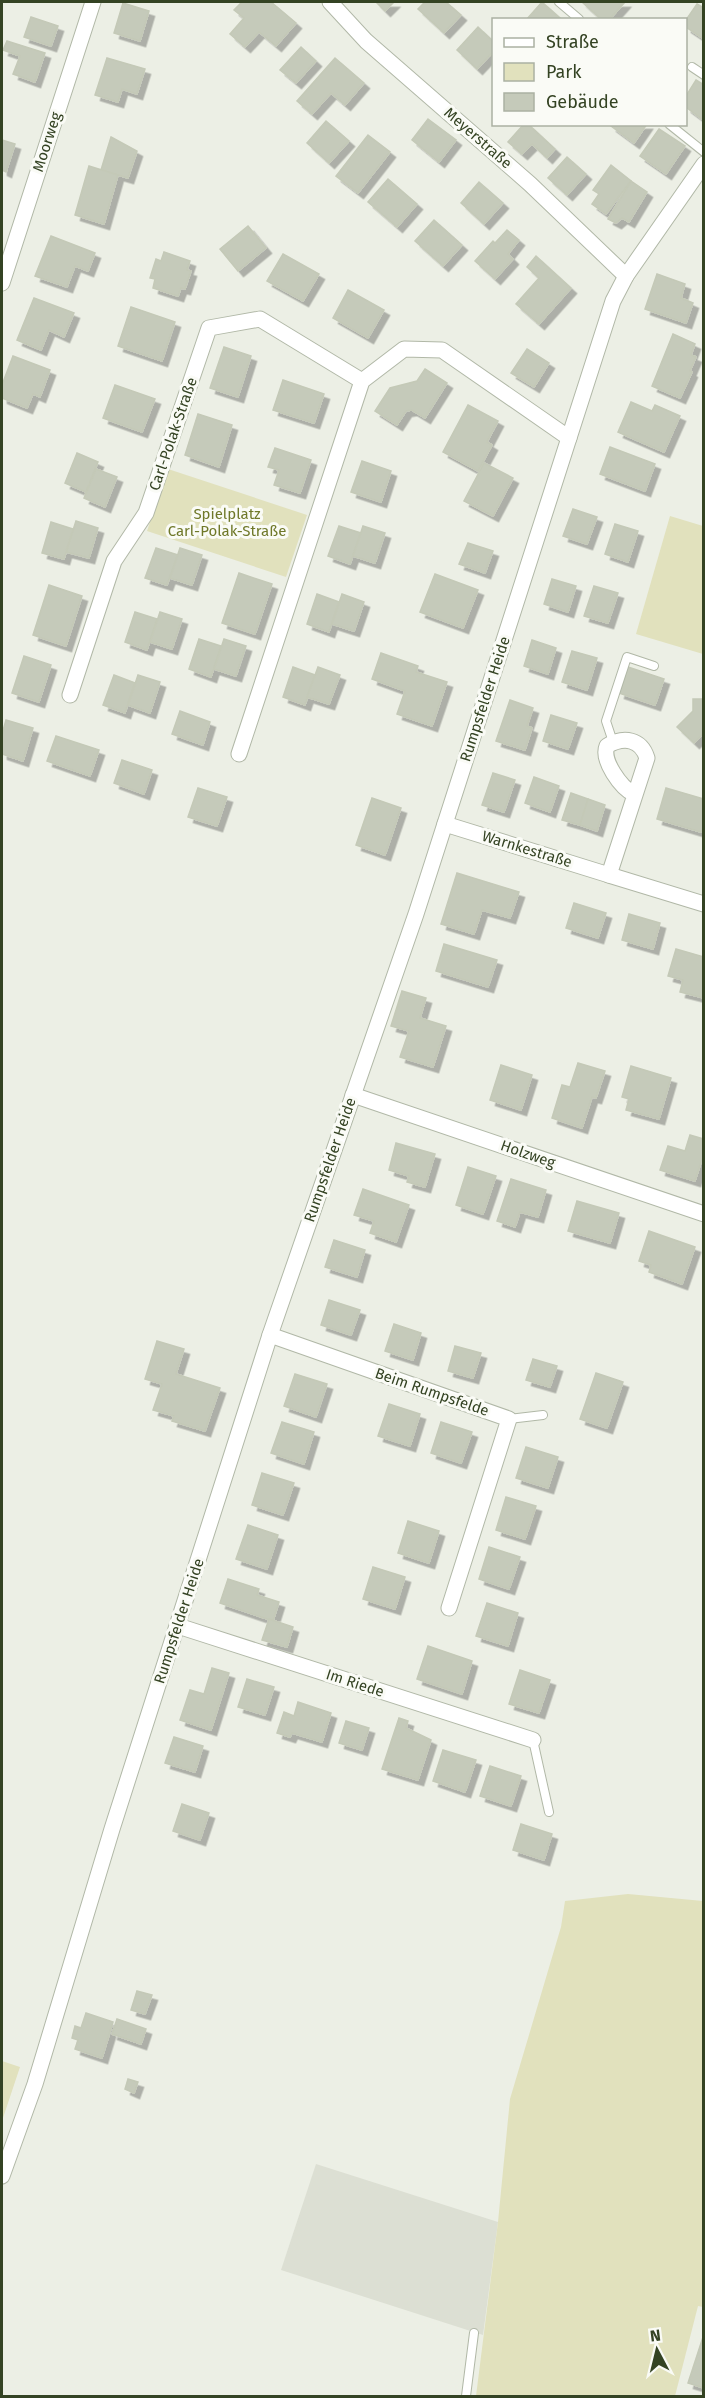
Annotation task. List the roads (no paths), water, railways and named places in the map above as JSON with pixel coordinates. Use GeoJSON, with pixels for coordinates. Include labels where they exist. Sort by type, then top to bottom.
{"type":"FeatureCollection","features":[{"type":"Feature","properties":{"kind":"street","name":"Moorweg"},"geometry":{"type":"LineString","coordinates":[[2,283],[93,2]]}},
{"type":"Feature","properties":{"kind":"street","name":"Meyerstraße"},"geometry":{"type":"LineString","coordinates":[[330,2],[366,41],[530,184],[626,276]]}},
{"type":"Feature","properties":{"kind":"street","name":"Rumpsfelder Heide"},"geometry":{"type":"LineString","coordinates":[[2,2176],[35,2084],[75,1949],[270,1335],[445,824],[613,301],[626,276],[704,164]]}},
{"type":"Feature","properties":{"kind":"street","name":"Carl-Polak-Straße"},"geometry":{"type":"LineString","coordinates":[[70,695],[114,561],[146,513],[209,328],[260,320],[362,381]]}},
{"type":"Feature","properties":{"kind":"street"},"geometry":{"type":"LineString","coordinates":[[239,754],[362,381],[404,349],[441,350],[569,438]]}},
{"type":"Feature","properties":{"kind":"street"},"geometry":{"type":"LineString","coordinates":[[609,874],[647,758],[638,743],[620,739],[607,746],[605,751],[608,762],[627,791],[634,794]]}},
{"type":"Feature","properties":{"kind":"street","name":"Warnkestraße"},"geometry":{"type":"LineString","coordinates":[[445,824],[704,904]]}},
{"type":"Feature","properties":{"kind":"street","name":"Holzweg"},"geometry":{"type":"LineString","coordinates":[[353,1095],[704,1214]]}},
{"type":"Feature","properties":{"kind":"street","name":"Beim Rumpsfelde"},"geometry":{"type":"LineString","coordinates":[[270,1335],[508,1419],[448,1608]]}},
{"type":"Feature","properties":{"kind":"street","name":"Im Riede"},"geometry":{"type":"LineString","coordinates":[[178,1626],[533,1740]]}},
{"type":"Feature","properties":{"kind":"lane"},"geometry":{"type":"LineString","coordinates":[[559,2],[578,18]]}},
{"type":"Feature","properties":{"kind":"lane"},"geometry":{"type":"LineString","coordinates":[[692,67],[704,75]]}},
{"type":"Feature","properties":{"kind":"lane"},"geometry":{"type":"LineString","coordinates":[[672,126],[704,152]]}},
{"type":"Feature","properties":{"kind":"lane"},"geometry":{"type":"LineString","coordinates":[[613,742],[606,721],[627,657],[654,666]]}},
{"type":"Feature","properties":{"kind":"lane"},"geometry":{"type":"LineString","coordinates":[[508,1419],[543,1415]]}},
{"type":"Feature","properties":{"kind":"lane"},"geometry":{"type":"LineString","coordinates":[[533,1740],[549,1812]]}},
{"type":"Feature","properties":{"kind":"lane"},"geometry":{"type":"LineString","coordinates":[[466,2397],[474,2333]]}},
{"type":"Feature","properties":{"kind":"park label","name":"Spielplatz Carl-Polak-Straße"},"geometry":{"type":"Point","coordinates":[227,522]}}]}
